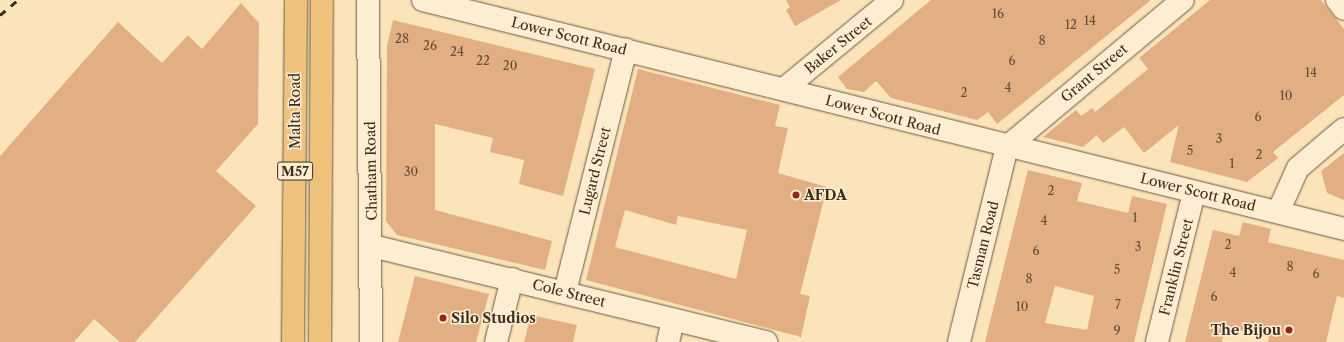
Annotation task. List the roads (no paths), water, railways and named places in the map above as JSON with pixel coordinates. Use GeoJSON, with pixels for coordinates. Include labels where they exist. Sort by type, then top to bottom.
{"type":"FeatureCollection","features":[{"type":"Feature","properties":{"kind":"main road","name":"Malta Road"},"geometry":{"type":"LineString","coordinates":[[293,342],[296,0]]}},
{"type":"Feature","properties":{"kind":"main road","name":"Malta Road"},"geometry":{"type":"LineString","coordinates":[[320,342],[322,0]]}},
{"type":"Feature","properties":{"kind":"street","name":"Chatham Road"},"geometry":{"type":"LineString","coordinates":[[368,0],[372,246],[370,342]]}},
{"type":"Feature","properties":{"kind":"street","name":"Lower Scott Road"},"geometry":{"type":"LineString","coordinates":[[423,0],[784,89],[1007,147],[1040,152],[1344,229]]}},
{"type":"Feature","properties":{"kind":"street","name":"Baker Street"},"geometry":{"type":"LineString","coordinates":[[784,89],[892,0]]}},
{"type":"Feature","properties":{"kind":"street","name":"Grant Street"},"geometry":{"type":"LineString","coordinates":[[1007,147],[1183,0]]}},
{"type":"Feature","properties":{"kind":"street"},"geometry":{"type":"LineString","coordinates":[[1337,0],[1344,9]]}},
{"type":"Feature","properties":{"kind":"street","name":"Lugard Street"},"geometry":{"type":"LineString","coordinates":[[565,292],[626,50]]}},
{"type":"Feature","properties":{"kind":"street"},"geometry":{"type":"LineString","coordinates":[[1278,212],[1298,168],[1344,129]]}},
{"type":"Feature","properties":{"kind":"street","name":"Tasman Road"},"geometry":{"type":"LineString","coordinates":[[959,342],[1007,147]]}},
{"type":"Feature","properties":{"kind":"street","name":"Franklin Street"},"geometry":{"type":"LineString","coordinates":[[1157,342],[1194,192]]}},
{"type":"Feature","properties":{"kind":"street","name":"Cole Street"},"geometry":{"type":"LineString","coordinates":[[372,246],[766,342]]}},
{"type":"Feature","properties":{"kind":"street"},"geometry":{"type":"LineString","coordinates":[[496,342],[512,279]]}},
{"type":"Feature","properties":{"kind":"street"},"geometry":{"type":"LineString","coordinates":[[668,342],[673,320]]}},
{"type":"Feature","properties":{"kind":"railway"},"geometry":{"type":"LineString","coordinates":[[0,15],[18,0]]}},
{"type":"Feature","properties":{"kind":"place","name":"AFDA"},"geometry":{"type":"Point","coordinates":[796,195]}},
{"type":"Feature","properties":{"kind":"place","name":"Silo Studios"},"geometry":{"type":"Point","coordinates":[443,318]}},
{"type":"Feature","properties":{"kind":"place","name":"The Bijou"},"geometry":{"type":"Point","coordinates":[1289,330]}}]}
